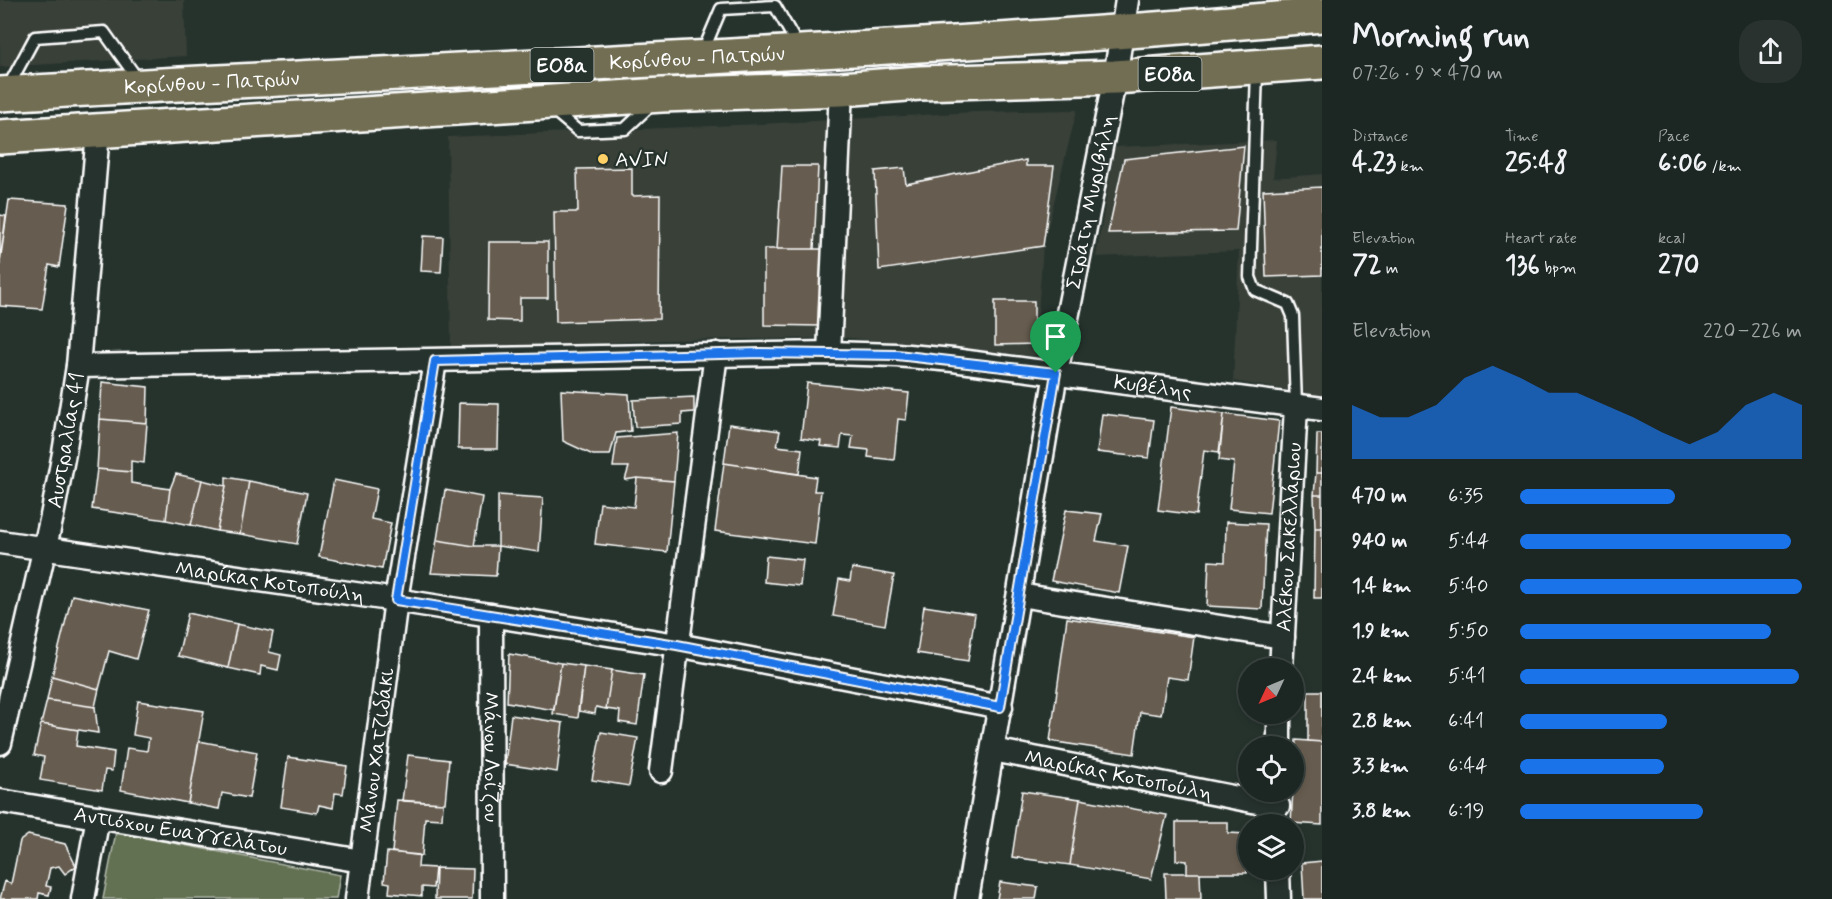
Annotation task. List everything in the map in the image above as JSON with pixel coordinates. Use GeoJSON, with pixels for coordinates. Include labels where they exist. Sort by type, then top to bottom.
{"type":"FeatureCollection","features":[{"type":"Feature","properties":{"kind":"highway","name":"Κορίνθου - Πατρών"},"geometry":{"type":"LineString","coordinates":[[2,94],[801,52],[1125,16],[1322,15]]}},
{"type":"Feature","properties":{"kind":"highway","name":"Κορίνθου - Πατρών"},"geometry":{"type":"LineString","coordinates":[[0,138],[662,95],[842,89],[920,82],[1115,77],[1322,62]]}},
{"type":"Feature","properties":{"kind":"street","name":"Στράτη Μυριβήλη"},"geometry":{"type":"LineString","coordinates":[[967,899],[1056,373],[1125,16]]}},
{"type":"Feature","properties":{"kind":"street"},"geometry":{"type":"LineString","coordinates":[[829,353],[842,89]]}},
{"type":"Feature","properties":{"kind":"street","name":"Αυστραλίας 41"},"geometry":{"type":"LineString","coordinates":[[0,743],[64,453],[78,366],[98,132]]}},
{"type":"Feature","properties":{"kind":"street","name":"Κυβέλης"},"geometry":{"type":"LineString","coordinates":[[78,366],[829,353],[924,357],[1322,410]]}},
{"type":"Feature","properties":{"kind":"street"},"geometry":{"type":"LineString","coordinates":[[661,771],[716,354]]}},
{"type":"Feature","properties":{"kind":"street","name":"Μάνου Χατζιδάκι"},"geometry":{"type":"LineString","coordinates":[[357,899],[396,600],[435,361]]}},
{"type":"Feature","properties":{"kind":"street","name":"Αλέκου Σακελλάριου"},"geometry":{"type":"LineString","coordinates":[[1282,658],[1296,406]]}},
{"type":"Feature","properties":{"kind":"street","name":"Μαρίκας Κοτοπούλη"},"geometry":{"type":"LineString","coordinates":[[0,542],[396,600],[677,645],[1000,707]]}},
{"type":"Feature","properties":{"kind":"street"},"geometry":{"type":"LineString","coordinates":[[1019,595],[1283,637]]}},
{"type":"Feature","properties":{"kind":"street","name":"Μάνου Λοΐζου"},"geometry":{"type":"LineString","coordinates":[[491,615],[492,899]]}},
{"type":"Feature","properties":{"kind":"street","name":"Μαρίκας Κοτοπούλη"},"geometry":{"type":"LineString","coordinates":[[993,750],[1278,808]]}},
{"type":"Feature","properties":{"kind":"street","name":"Αντιόχου Ευαγγελάτου"},"geometry":{"type":"LineString","coordinates":[[0,801],[362,861]]}},
{"type":"Feature","properties":{"kind":"street"},"geometry":{"type":"LineString","coordinates":[[83,899],[98,818]]}},
{"type":"Feature","properties":{"kind":"street"},"geometry":{"type":"LineString","coordinates":[[1278,880],[1279,899]]}},
{"type":"Feature","properties":{"kind":"lane"},"geometry":{"type":"LineString","coordinates":[[700,58],[721,9],[775,6],[801,52]]}},
{"type":"Feature","properties":{"kind":"lane"},"geometry":{"type":"LineString","coordinates":[[2,94],[35,37],[104,32],[142,86]]}},
{"type":"Feature","properties":{"kind":"lane"},"geometry":{"type":"LineString","coordinates":[[1257,68],[1250,277],[1255,290],[1288,304],[1293,316],[1296,406]]}},
{"type":"Feature","properties":{"kind":"shaded area"},"geometry":{"type":"Polygon","coordinates":[[[0,0],[184,0],[186,56],[0,67],[0,0]]]}},
{"type":"Feature","properties":{"kind":"shaded area"},"geometry":{"type":"Polygon","coordinates":[[[1077,110],[1043,246],[1035,356],[850,338],[662,340],[451,350],[448,137],[975,112],[1077,110]]]}},
{"type":"Feature","properties":{"kind":"shaded area"},"geometry":{"type":"Polygon","coordinates":[[[1277,140],[1273,178],[1322,174],[1322,396],[1233,381],[1239,251],[1096,257],[1115,147],[1277,140]]]}},
{"type":"Feature","properties":{"kind":"green space"},"geometry":{"type":"Polygon","coordinates":[[[116,832],[340,875],[336,899],[103,899],[116,832]]]}},
{"type":"Feature","properties":{"kind":"building"},"geometry":{"type":"Polygon","coordinates":[[[1244,146],[1236,231],[1108,233],[1124,159],[1244,146]]]}},
{"type":"Feature","properties":{"kind":"building"},"geometry":{"type":"Polygon","coordinates":[[[1026,160],[1026,166],[1054,166],[1043,246],[879,270],[875,171],[904,168],[906,184],[1026,160]]]}},
{"type":"Feature","properties":{"kind":"building"},"geometry":{"type":"Polygon","coordinates":[[[782,166],[818,166],[814,249],[777,249],[782,166]]]}},
{"type":"Feature","properties":{"kind":"building"},"geometry":{"type":"Polygon","coordinates":[[[632,168],[632,196],[660,195],[659,319],[556,322],[554,212],[578,212],[577,169],[632,168]]]}},
{"type":"Feature","properties":{"kind":"building"},"geometry":{"type":"Polygon","coordinates":[[[1322,187],[1322,275],[1266,277],[1263,190],[1322,187]]]}},
{"type":"Feature","properties":{"kind":"building"},"geometry":{"type":"Polygon","coordinates":[[[9,200],[68,204],[59,267],[49,265],[42,309],[0,306],[0,262],[9,200]]]}},
{"type":"Feature","properties":{"kind":"building"},"geometry":{"type":"Polygon","coordinates":[[[0,215],[6,216],[0,262],[0,215]]]}},
{"type":"Feature","properties":{"kind":"building"},"geometry":{"type":"Polygon","coordinates":[[[423,236],[443,237],[441,272],[421,271],[423,236]]]}},
{"type":"Feature","properties":{"kind":"building"},"geometry":{"type":"Polygon","coordinates":[[[489,242],[548,242],[548,298],[520,298],[520,321],[488,320],[489,242]]]}},
{"type":"Feature","properties":{"kind":"building"},"geometry":{"type":"Polygon","coordinates":[[[764,249],[823,249],[819,326],[764,325],[764,249]]]}},
{"type":"Feature","properties":{"kind":"building"},"geometry":{"type":"Polygon","coordinates":[[[995,301],[1034,301],[1034,344],[995,345],[995,301]]]}},
{"type":"Feature","properties":{"kind":"building"},"geometry":{"type":"Polygon","coordinates":[[[102,382],[148,387],[147,423],[100,419],[102,382]]]}},
{"type":"Feature","properties":{"kind":"building"},"geometry":{"type":"Polygon","coordinates":[[[807,383],[909,393],[906,420],[898,419],[894,460],[868,457],[869,450],[851,448],[853,436],[842,435],[840,448],[820,446],[821,441],[801,438],[807,383]]]}},
{"type":"Feature","properties":{"kind":"building"},"geometry":{"type":"Polygon","coordinates":[[[561,390],[629,394],[631,431],[616,433],[610,455],[593,455],[563,441],[561,390]]]}},
{"type":"Feature","properties":{"kind":"building"},"geometry":{"type":"Polygon","coordinates":[[[694,397],[694,412],[682,413],[682,424],[635,427],[633,400],[694,397]]]}},
{"type":"Feature","properties":{"kind":"building"},"geometry":{"type":"Polygon","coordinates":[[[459,403],[499,404],[498,449],[458,449],[459,403]]]}},
{"type":"Feature","properties":{"kind":"building"},"geometry":{"type":"Polygon","coordinates":[[[1171,407],[1224,414],[1219,452],[1204,450],[1196,515],[1158,510],[1171,407]]]}},
{"type":"Feature","properties":{"kind":"building"},"geometry":{"type":"Polygon","coordinates":[[[1102,414],[1154,420],[1149,458],[1097,452],[1102,414]]]}},
{"type":"Feature","properties":{"kind":"building"},"geometry":{"type":"Polygon","coordinates":[[[1224,414],[1279,421],[1269,513],[1229,509],[1234,462],[1219,460],[1224,414]]]}},
{"type":"Feature","properties":{"kind":"building"},"geometry":{"type":"Polygon","coordinates":[[[100,419],[147,423],[144,463],[131,461],[131,472],[97,469],[100,419]]]}},
{"type":"Feature","properties":{"kind":"building"},"geometry":{"type":"Polygon","coordinates":[[[729,424],[780,431],[777,446],[802,449],[799,474],[724,463],[729,424]]]}},
{"type":"Feature","properties":{"kind":"building"},"geometry":{"type":"Polygon","coordinates":[[[678,433],[674,481],[637,478],[625,480],[629,467],[613,467],[617,438],[678,433]]]}},
{"type":"Feature","properties":{"kind":"building"},"geometry":{"type":"Polygon","coordinates":[[[1317,434],[1322,434],[1322,473],[1316,473],[1317,434]]]}},
{"type":"Feature","properties":{"kind":"building"},"geometry":{"type":"Polygon","coordinates":[[[724,463],[816,477],[814,491],[821,491],[815,544],[715,531],[724,463]]]}},
{"type":"Feature","properties":{"kind":"building"},"geometry":{"type":"Polygon","coordinates":[[[97,469],[131,472],[131,483],[170,489],[166,520],[92,509],[97,469]]]}},
{"type":"Feature","properties":{"kind":"building"},"geometry":{"type":"Polygon","coordinates":[[[1316,473],[1322,473],[1322,495],[1314,495],[1316,473]]]}},
{"type":"Feature","properties":{"kind":"building"},"geometry":{"type":"Polygon","coordinates":[[[176,474],[202,480],[191,525],[166,520],[170,489],[176,474]]]}},
{"type":"Feature","properties":{"kind":"building"},"geometry":{"type":"Polygon","coordinates":[[[226,477],[249,481],[240,534],[217,531],[226,477]]]}},
{"type":"Feature","properties":{"kind":"building"},"geometry":{"type":"Polygon","coordinates":[[[637,478],[674,481],[667,552],[595,544],[600,503],[634,507],[637,478]]]}},
{"type":"Feature","properties":{"kind":"building"},"geometry":{"type":"Polygon","coordinates":[[[202,480],[226,486],[217,531],[191,525],[202,480]]]}},
{"type":"Feature","properties":{"kind":"building"},"geometry":{"type":"Polygon","coordinates":[[[334,480],[377,489],[371,519],[391,523],[382,569],[319,557],[334,480]]]}},
{"type":"Feature","properties":{"kind":"building"},"geometry":{"type":"Polygon","coordinates":[[[249,481],[307,493],[297,544],[240,534],[249,481]]]}},
{"type":"Feature","properties":{"kind":"building"},"geometry":{"type":"Polygon","coordinates":[[[445,490],[482,497],[474,546],[437,540],[445,490]]]}},
{"type":"Feature","properties":{"kind":"building"},"geometry":{"type":"Polygon","coordinates":[[[498,495],[543,498],[539,552],[498,546],[498,495]]]}},
{"type":"Feature","properties":{"kind":"building"},"geometry":{"type":"Polygon","coordinates":[[[1314,495],[1322,495],[1322,528],[1315,528],[1314,495]]]}},
{"type":"Feature","properties":{"kind":"building"},"geometry":{"type":"Polygon","coordinates":[[[1066,510],[1102,514],[1096,541],[1128,546],[1119,593],[1051,581],[1066,510]]]}},
{"type":"Feature","properties":{"kind":"building"},"geometry":{"type":"Polygon","coordinates":[[[1226,522],[1266,524],[1262,609],[1207,606],[1209,561],[1225,562],[1226,522]]]}},
{"type":"Feature","properties":{"kind":"building"},"geometry":{"type":"Polygon","coordinates":[[[1315,528],[1322,528],[1322,598],[1314,598],[1315,528]]]}},
{"type":"Feature","properties":{"kind":"building"},"geometry":{"type":"Polygon","coordinates":[[[437,540],[474,546],[498,546],[496,576],[431,573],[437,540]]]}},
{"type":"Feature","properties":{"kind":"building"},"geometry":{"type":"Polygon","coordinates":[[[766,556],[803,560],[800,586],[764,582],[766,556]]]}},
{"type":"Feature","properties":{"kind":"building"},"geometry":{"type":"Polygon","coordinates":[[[852,568],[894,575],[885,625],[833,616],[839,579],[850,581],[852,568]]]}},
{"type":"Feature","properties":{"kind":"building"},"geometry":{"type":"Polygon","coordinates":[[[72,595],[149,610],[136,659],[109,651],[99,689],[52,676],[72,595]]]}},
{"type":"Feature","properties":{"kind":"building"},"geometry":{"type":"Polygon","coordinates":[[[924,606],[975,614],[968,661],[917,653],[924,606]]]}},
{"type":"Feature","properties":{"kind":"building"},"geometry":{"type":"Polygon","coordinates":[[[188,613],[237,624],[228,668],[178,656],[188,613]]]}},
{"type":"Feature","properties":{"kind":"building"},"geometry":{"type":"Polygon","coordinates":[[[1067,618],[1194,637],[1188,680],[1167,677],[1161,715],[1140,712],[1134,754],[1050,741],[1067,618]]]}},
{"type":"Feature","properties":{"kind":"building"},"geometry":{"type":"Polygon","coordinates":[[[237,624],[273,632],[269,652],[281,655],[278,670],[261,666],[260,675],[228,668],[237,624]]]}},
{"type":"Feature","properties":{"kind":"building"},"geometry":{"type":"Polygon","coordinates":[[[509,654],[561,663],[554,710],[507,702],[509,654]]]}},
{"type":"Feature","properties":{"kind":"building"},"geometry":{"type":"Polygon","coordinates":[[[561,663],[584,666],[578,718],[553,714],[561,663]]]}},
{"type":"Feature","properties":{"kind":"building"},"geometry":{"type":"Polygon","coordinates":[[[584,666],[612,670],[606,709],[596,707],[595,714],[578,711],[584,666]]]}},
{"type":"Feature","properties":{"kind":"building"},"geometry":{"type":"Polygon","coordinates":[[[612,670],[644,675],[637,725],[619,722],[620,711],[606,709],[612,670]]]}},
{"type":"Feature","properties":{"kind":"building"},"geometry":{"type":"Polygon","coordinates":[[[52,676],[99,689],[95,707],[47,700],[52,676]]]}},
{"type":"Feature","properties":{"kind":"building"},"geometry":{"type":"Polygon","coordinates":[[[1308,691],[1322,691],[1322,742],[1308,741],[1308,691]]]}},
{"type":"Feature","properties":{"kind":"building"},"geometry":{"type":"Polygon","coordinates":[[[47,700],[95,707],[98,733],[41,724],[47,700]]]}},
{"type":"Feature","properties":{"kind":"building"},"geometry":{"type":"Polygon","coordinates":[[[138,701],[204,711],[188,803],[121,790],[127,748],[147,751],[149,738],[133,735],[138,701]]]}},
{"type":"Feature","properties":{"kind":"building"},"geometry":{"type":"Polygon","coordinates":[[[511,715],[563,723],[557,772],[505,764],[511,715]]]}},
{"type":"Feature","properties":{"kind":"building"},"geometry":{"type":"Polygon","coordinates":[[[41,724],[78,730],[76,746],[114,752],[112,771],[105,770],[102,790],[40,780],[44,757],[34,755],[41,724]]]}},
{"type":"Feature","properties":{"kind":"building"},"geometry":{"type":"Polygon","coordinates":[[[601,732],[638,738],[629,786],[592,780],[601,732]]]}},
{"type":"Feature","properties":{"kind":"building"},"geometry":{"type":"Polygon","coordinates":[[[199,741],[257,752],[249,798],[222,793],[219,809],[188,803],[199,741]]]}},
{"type":"Feature","properties":{"kind":"building"},"geometry":{"type":"Polygon","coordinates":[[[1304,741],[1322,742],[1322,825],[1304,824],[1304,814],[1292,814],[1292,802],[1304,802],[1304,741]]]}},
{"type":"Feature","properties":{"kind":"building"},"geometry":{"type":"Polygon","coordinates":[[[408,755],[449,760],[445,803],[402,801],[408,755]]]}},
{"type":"Feature","properties":{"kind":"building"},"geometry":{"type":"Polygon","coordinates":[[[288,757],[347,766],[343,794],[335,793],[333,808],[319,805],[317,813],[281,807],[288,757]]]}},
{"type":"Feature","properties":{"kind":"building"},"geometry":{"type":"Polygon","coordinates":[[[1022,791],[1080,799],[1070,865],[1012,857],[1022,791]]]}},
{"type":"Feature","properties":{"kind":"building"},"geometry":{"type":"Polygon","coordinates":[[[1080,799],[1167,815],[1151,879],[1070,865],[1080,799]]]}},
{"type":"Feature","properties":{"kind":"building"},"geometry":{"type":"Polygon","coordinates":[[[397,800],[443,803],[442,819],[425,818],[422,856],[392,852],[397,800]]]}},
{"type":"Feature","properties":{"kind":"building"},"geometry":{"type":"Polygon","coordinates":[[[1176,822],[1228,822],[1228,833],[1238,834],[1238,873],[1187,873],[1187,861],[1176,860],[1176,822]]]}},
{"type":"Feature","properties":{"kind":"building"},"geometry":{"type":"Polygon","coordinates":[[[28,835],[65,844],[76,866],[65,874],[59,866],[50,868],[46,886],[51,887],[49,895],[39,893],[38,899],[0,899],[5,881],[11,884],[20,841],[28,835]]]}},
{"type":"Feature","properties":{"kind":"building"},"geometry":{"type":"Polygon","coordinates":[[[387,852],[419,855],[418,867],[435,868],[433,888],[422,887],[422,896],[389,893],[390,883],[384,882],[387,852]]]}},
{"type":"Feature","properties":{"kind":"building"},"geometry":{"type":"Polygon","coordinates":[[[1322,861],[1322,899],[1304,899],[1304,863],[1322,861]]]}},
{"type":"Feature","properties":{"kind":"building"},"geometry":{"type":"Polygon","coordinates":[[[436,868],[473,869],[472,899],[435,899],[436,868]]]}},
{"type":"Feature","properties":{"kind":"building"},"geometry":{"type":"Polygon","coordinates":[[[1165,873],[1200,873],[1201,899],[1166,899],[1165,873]]]}},
{"type":"Feature","properties":{"kind":"building"},"geometry":{"type":"Polygon","coordinates":[[[1000,882],[1038,887],[1036,899],[997,899],[1000,882]]]}},
{"type":"Feature","properties":{"kind":"place","name":"AVIN"},"geometry":{"type":"Point","coordinates":[603,159]}},
{"type":"Feature","properties":{"kind":"route"},"geometry":{"type":"LineString","coordinates":[[829,353],[924,357],[1056,373],[1000,707],[677,645],[396,600],[435,361],[829,353]]}}]}
